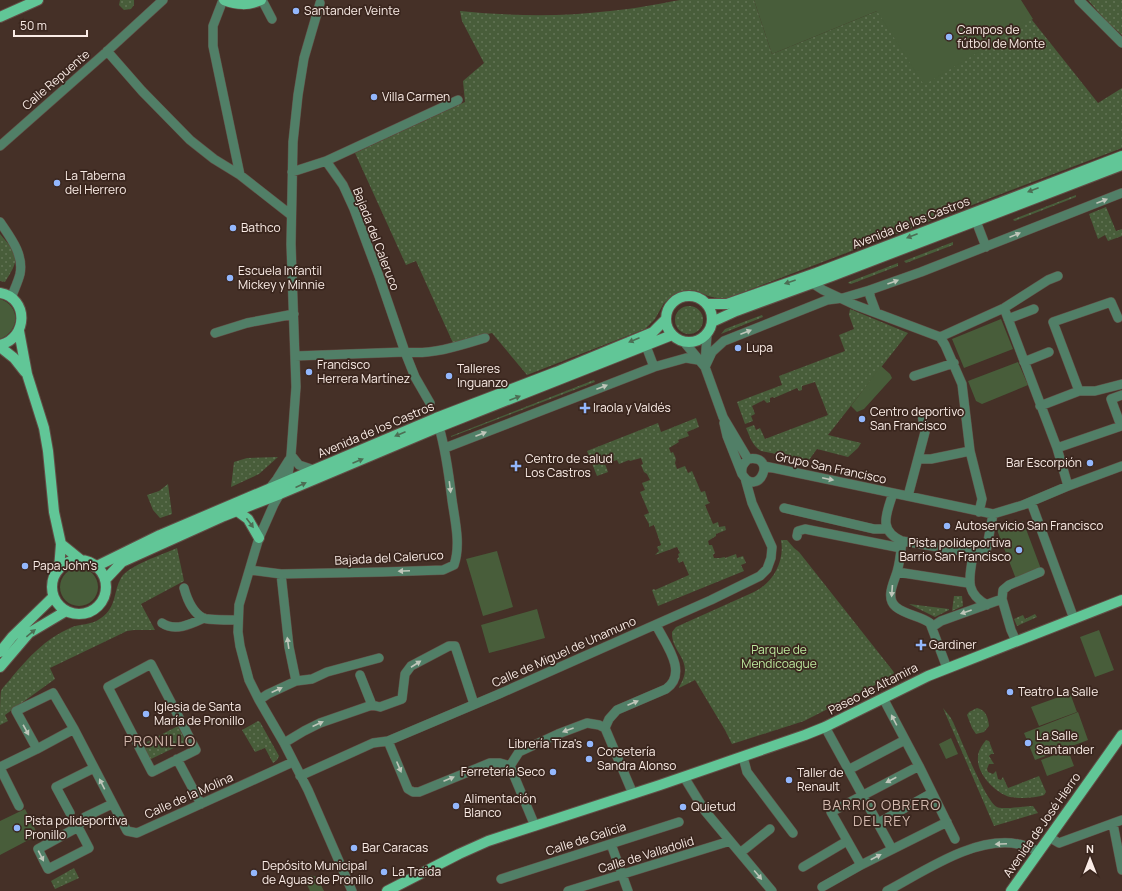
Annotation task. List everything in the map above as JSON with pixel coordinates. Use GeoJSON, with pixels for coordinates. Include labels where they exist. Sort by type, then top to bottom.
{"type":"FeatureCollection","features":[{"type":"Feature","properties":{"kind":"main road"},"geometry":{"type":"LineString","coordinates":[[0,17],[38,0]]}},
{"type":"Feature","properties":{"kind":"main road"},"geometry":{"type":"LineString","coordinates":[[224,0],[233,4],[254,3],[262,0]]}},
{"type":"Feature","properties":{"kind":"main road","name":"Avenida de los Castros"},"geometry":{"type":"LineString","coordinates":[[707,304],[727,304],[816,273],[1122,156]]}},
{"type":"Feature","properties":{"kind":"main road","name":"Avenida de los Castros"},"geometry":{"type":"LineString","coordinates":[[712,322],[736,311],[1122,165]]}},
{"type":"Feature","properties":{"kind":"main road"},"geometry":{"type":"LineString","coordinates":[[0,293],[11,298],[16,303],[22,316],[19,331],[27,374],[44,428],[48,450],[54,512],[61,544],[59,569]]}},
{"type":"Feature","properties":{"kind":"main road"},"geometry":{"type":"LineString","coordinates":[[685,297],[700,299],[707,304],[712,316],[712,322],[707,335],[696,341],[684,342],[678,340],[672,335],[668,328],[666,319],[667,312],[671,305],[685,297]]}},
{"type":"Feature","properties":{"kind":"main road","name":"Avenida de los Castros"},"geometry":{"type":"LineString","coordinates":[[104,580],[122,562],[237,511],[261,497],[269,489],[436,418],[556,372],[653,332],[666,319]]}},
{"type":"Feature","properties":{"kind":"main road"},"geometry":{"type":"LineString","coordinates":[[19,331],[11,341],[0,346],[14,358],[27,374]]}},
{"type":"Feature","properties":{"kind":"main road","name":"Avenida de los Castros"},"geometry":{"type":"LineString","coordinates":[[95,567],[160,535],[261,497],[280,494],[439,427],[672,335]]}},
{"type":"Feature","properties":{"kind":"main road"},"geometry":{"type":"LineString","coordinates":[[237,511],[248,519],[259,538]]}},
{"type":"Feature","properties":{"kind":"main road"},"geometry":{"type":"LineString","coordinates":[[61,544],[82,561],[95,567],[101,573],[106,588],[104,596],[95,608],[81,614],[73,614],[58,605],[52,590],[52,582],[59,569],[70,562],[82,561]]}},
{"type":"Feature","properties":{"kind":"main road"},"geometry":{"type":"LineString","coordinates":[[0,652],[12,637],[54,597]]}},
{"type":"Feature","properties":{"kind":"main road","name":"Paseo de Altamira"},"geometry":{"type":"LineString","coordinates":[[386,891],[488,841],[684,777],[825,727],[947,668],[1122,600]]}},
{"type":"Feature","properties":{"kind":"main road"},"geometry":{"type":"LineString","coordinates":[[0,666],[29,633],[66,611]]}},
{"type":"Feature","properties":{"kind":"main road","name":"Avenida de José Hierro"},"geometry":{"type":"LineString","coordinates":[[1011,891],[1122,735]]}},
{"type":"Feature","properties":{"kind":"main road","name":"Paseo de Altamira"},"geometry":{"type":"LineString","coordinates":[[399,891],[417,876]]}},
{"type":"Feature","properties":{"kind":"street","name":"Calle Repuente"},"geometry":{"type":"LineString","coordinates":[[0,146],[164,0]]}},
{"type":"Feature","properties":{"kind":"street"},"geometry":{"type":"LineString","coordinates":[[224,0],[213,26],[213,46],[240,174]]}},
{"type":"Feature","properties":{"kind":"street"},"geometry":{"type":"LineString","coordinates":[[262,0],[272,19]]}},
{"type":"Feature","properties":{"kind":"street"},"geometry":{"type":"LineString","coordinates":[[1079,0],[1122,43]]}},
{"type":"Feature","properties":{"kind":"street"},"geometry":{"type":"LineString","coordinates":[[320,3],[304,58],[293,142],[291,244],[296,387],[291,455],[287,481],[259,538],[239,605],[238,620],[240,646],[249,680],[284,743],[352,891]]}},
{"type":"Feature","properties":{"kind":"street"},"geometry":{"type":"LineString","coordinates":[[107,51],[142,91],[186,136],[214,159],[240,174],[291,215]]}},
{"type":"Feature","properties":{"kind":"street"},"geometry":{"type":"LineString","coordinates":[[292,172],[326,162],[458,100]]}},
{"type":"Feature","properties":{"kind":"street","name":"Bajada del Caleruco"},"geometry":{"type":"LineString","coordinates":[[326,162],[342,186],[354,209],[405,352],[418,384],[430,403]]}},
{"type":"Feature","properties":{"kind":"street"},"geometry":{"type":"LineString","coordinates":[[445,448],[654,367],[686,358],[702,364],[724,341],[827,300],[843,298],[870,290],[986,247],[1122,193]]}},
{"type":"Feature","properties":{"kind":"street","name":"Avenida de los Castros"},"geometry":{"type":"LineString","coordinates":[[976,221],[986,247]]}},
{"type":"Feature","properties":{"kind":"street"},"geometry":{"type":"LineString","coordinates":[[0,222],[19,256],[20,275],[11,298]]}},
{"type":"Feature","properties":{"kind":"street"},"geometry":{"type":"LineString","coordinates":[[940,337],[1004,308],[1048,280],[1058,276]]}},
{"type":"Feature","properties":{"kind":"street"},"geometry":{"type":"LineString","coordinates":[[812,283],[823,290],[843,298],[855,305],[940,337],[954,363],[962,384],[970,451],[982,499],[979,512]]}},
{"type":"Feature","properties":{"kind":"street"},"geometry":{"type":"LineString","coordinates":[[870,290],[870,296],[876,312]]}},
{"type":"Feature","properties":{"kind":"street"},"geometry":{"type":"LineString","coordinates":[[1079,390],[1053,322],[1111,302],[1118,318]]}},
{"type":"Feature","properties":{"kind":"street"},"geometry":{"type":"LineString","coordinates":[[1004,308],[1056,448],[1068,486]]}},
{"type":"Feature","properties":{"kind":"street"},"geometry":{"type":"LineString","coordinates":[[1008,319],[1034,309]]}},
{"type":"Feature","properties":{"kind":"street"},"geometry":{"type":"LineString","coordinates":[[215,333],[247,323],[294,314]]}},
{"type":"Feature","properties":{"kind":"street","name":"Calle de Miguel de Unamuno"},"geometry":{"type":"LineString","coordinates":[[702,364],[707,335]]}},
{"type":"Feature","properties":{"kind":"street"},"geometry":{"type":"LineString","coordinates":[[296,356],[428,352],[458,346],[485,338]]}},
{"type":"Feature","properties":{"kind":"street","name":"Calle de Miguel de Unamuno"},"geometry":{"type":"LineString","coordinates":[[684,342],[702,364],[723,417],[748,459]]}},
{"type":"Feature","properties":{"kind":"street"},"geometry":{"type":"LineString","coordinates":[[646,346],[654,367]]}},
{"type":"Feature","properties":{"kind":"street"},"geometry":{"type":"LineString","coordinates":[[1024,362],[1049,352]]}},
{"type":"Feature","properties":{"kind":"street"},"geometry":{"type":"LineString","coordinates":[[914,376],[954,363]]}},
{"type":"Feature","properties":{"kind":"street"},"geometry":{"type":"LineString","coordinates":[[1040,406],[1079,390],[1095,391],[1122,384]]}},
{"type":"Feature","properties":{"kind":"street"},"geometry":{"type":"LineString","coordinates":[[1056,448],[1121,426],[1111,398],[1122,395]]}},
{"type":"Feature","properties":{"kind":"street"},"geometry":{"type":"LineString","coordinates":[[908,496],[925,432],[922,415]]}},
{"type":"Feature","properties":{"kind":"street","name":"Calle de Miguel de Unamuno"},"geometry":{"type":"LineString","coordinates":[[300,776],[372,743],[388,741],[656,625],[748,583],[760,576],[767,569],[771,558],[772,547],[752,502],[727,436],[723,417]]}},
{"type":"Feature","properties":{"kind":"street","name":"Bajada del Caleruco"},"geometry":{"type":"LineString","coordinates":[[250,570],[280,574],[443,570],[454,565],[457,550],[456,531],[445,448],[439,427]]}},
{"type":"Feature","properties":{"kind":"street"},"geometry":{"type":"LineString","coordinates":[[918,458],[931,459],[970,451]]}},
{"type":"Feature","properties":{"kind":"street"},"geometry":{"type":"LineString","coordinates":[[291,455],[299,465],[314,470]]}},
{"type":"Feature","properties":{"kind":"street"},"geometry":{"type":"LineString","coordinates":[[269,489],[277,479],[291,455]]}},
{"type":"Feature","properties":{"kind":"street"},"geometry":{"type":"LineString","coordinates":[[752,502],[759,480],[763,476],[764,466],[757,459],[748,459],[743,464],[741,469],[743,476],[749,481],[754,482],[759,480]]}},
{"type":"Feature","properties":{"kind":"street","name":"Grupo San Francisco"},"geometry":{"type":"LineString","coordinates":[[764,466],[993,514]]}},
{"type":"Feature","properties":{"kind":"street"},"geometry":{"type":"LineString","coordinates":[[797,536],[798,531],[804,529],[901,544],[973,553],[986,552],[993,514],[1008,511],[1068,486],[1122,466]]}},
{"type":"Feature","properties":{"kind":"street","name":"Grupo San Francisco"},"geometry":{"type":"LineString","coordinates":[[886,529],[885,518],[893,493]]}},
{"type":"Feature","properties":{"kind":"street"},"geometry":{"type":"LineString","coordinates":[[261,497],[267,509],[267,520]]}},
{"type":"Feature","properties":{"kind":"street"},"geometry":{"type":"LineString","coordinates":[[1030,502],[1074,619]]}},
{"type":"Feature","properties":{"kind":"street"},"geometry":{"type":"LineString","coordinates":[[784,508],[874,529],[886,529],[891,536],[901,544]]}},
{"type":"Feature","properties":{"kind":"street"},"geometry":{"type":"LineString","coordinates":[[901,544],[897,572],[891,592],[892,600],[895,607],[930,623],[947,668]]}},
{"type":"Feature","properties":{"kind":"street"},"geometry":{"type":"LineString","coordinates":[[973,553],[968,583],[977,600],[987,605]]}},
{"type":"Feature","properties":{"kind":"street"},"geometry":{"type":"LineString","coordinates":[[897,572],[968,583]]}},
{"type":"Feature","properties":{"kind":"street"},"geometry":{"type":"LineString","coordinates":[[1016,641],[1011,630],[1002,599],[1003,590],[1009,585],[1040,572]]}},
{"type":"Feature","properties":{"kind":"street"},"geometry":{"type":"LineString","coordinates":[[280,574],[289,647],[296,681]]}},
{"type":"Feature","properties":{"kind":"street"},"geometry":{"type":"LineString","coordinates":[[184,588],[194,610],[204,618]]}},
{"type":"Feature","properties":{"kind":"street"},"geometry":{"type":"LineString","coordinates":[[932,627],[941,621],[1002,599]]}},
{"type":"Feature","properties":{"kind":"street"},"geometry":{"type":"LineString","coordinates":[[162,623],[167,627],[185,626],[204,618],[238,620]]}},
{"type":"Feature","properties":{"kind":"street"},"geometry":{"type":"LineString","coordinates":[[605,728],[609,719],[617,710],[666,689],[675,679],[676,664],[656,625]]}},
{"type":"Feature","properties":{"kind":"street"},"geometry":{"type":"LineString","coordinates":[[284,743],[320,723],[372,705],[380,708],[402,699],[405,674],[411,666],[450,646],[455,646],[474,704]]}},
{"type":"Feature","properties":{"kind":"street"},"geometry":{"type":"LineString","coordinates":[[259,700],[268,694],[296,681],[312,679],[327,672],[379,658]]}},
{"type":"Feature","properties":{"kind":"street"},"geometry":{"type":"LineString","coordinates":[[151,664],[196,750],[177,760],[152,772],[108,687],[151,664]]}},
{"type":"Feature","properties":{"kind":"street"},"geometry":{"type":"LineString","coordinates":[[360,675],[372,705]]}},
{"type":"Feature","properties":{"kind":"street","name":"Calle de la Molina"},"geometry":{"type":"LineString","coordinates":[[37,749],[16,711],[53,693],[74,729],[127,831],[137,832],[292,762]]}},
{"type":"Feature","properties":{"kind":"street"},"geometry":{"type":"LineString","coordinates":[[883,698],[955,839]]}},
{"type":"Feature","properties":{"kind":"street"},"geometry":{"type":"LineString","coordinates":[[510,766],[519,752],[558,734],[587,723],[600,725],[605,728],[633,794]]}},
{"type":"Feature","properties":{"kind":"street"},"geometry":{"type":"LineString","coordinates":[[825,727],[892,850]]}},
{"type":"Feature","properties":{"kind":"street"},"geometry":{"type":"LineString","coordinates":[[19,806],[0,767],[74,729]]}},
{"type":"Feature","properties":{"kind":"street"},"geometry":{"type":"LineString","coordinates":[[848,770],[904,740]]}},
{"type":"Feature","properties":{"kind":"street"},"geometry":{"type":"LineString","coordinates":[[388,741],[408,788],[413,792],[418,792],[490,763],[500,763],[510,766]]}},
{"type":"Feature","properties":{"kind":"street"},"geometry":{"type":"LineString","coordinates":[[743,757],[747,772],[793,832]]}},
{"type":"Feature","properties":{"kind":"street"},"geometry":{"type":"LineString","coordinates":[[177,760],[201,804]]}},
{"type":"Feature","properties":{"kind":"street"},"geometry":{"type":"LineString","coordinates":[[510,766],[534,826]]}},
{"type":"Feature","properties":{"kind":"street"},"geometry":{"type":"LineString","coordinates":[[861,866],[831,812],[919,766]]}},
{"type":"Feature","properties":{"kind":"street"},"geometry":{"type":"LineString","coordinates":[[70,813],[56,787],[94,768]]}},
{"type":"Feature","properties":{"kind":"street"},"geometry":{"type":"LineString","coordinates":[[684,777],[705,811],[772,891]]}},
{"type":"Feature","properties":{"kind":"street"},"geometry":{"type":"LineString","coordinates":[[878,823],[932,793]]}},
{"type":"Feature","properties":{"kind":"street"},"geometry":{"type":"LineString","coordinates":[[78,828],[89,848],[48,869],[38,850],[78,828],[85,817],[112,804]]}},
{"type":"Feature","properties":{"kind":"street","name":"Calle de Galicia"},"geometry":{"type":"LineString","coordinates":[[501,879],[679,822]]}},
{"type":"Feature","properties":{"kind":"street"},"geometry":{"type":"LineString","coordinates":[[822,888],[861,866],[947,822]]}},
{"type":"Feature","properties":{"kind":"street"},"geometry":{"type":"LineString","coordinates":[[1049,837],[1059,843],[1118,822],[1122,870]]}},
{"type":"Feature","properties":{"kind":"street"},"geometry":{"type":"LineString","coordinates":[[740,853],[770,829]]}},
{"type":"Feature","properties":{"kind":"street"},"geometry":{"type":"LineString","coordinates":[[803,867],[847,841]]}},
{"type":"Feature","properties":{"kind":"street","name":"Calle de Valladolid"},"geometry":{"type":"LineString","coordinates":[[568,891],[730,842]]}},
{"type":"Feature","properties":{"kind":"street"},"geometry":{"type":"LineString","coordinates":[[611,844],[628,891]]}},
{"type":"Feature","properties":{"kind":"street"},"geometry":{"type":"LineString","coordinates":[[887,891],[962,851],[983,845],[1018,844],[1038,851]]}},
{"type":"Feature","properties":{"kind":"green space"},"geometry":{"type":"Polygon","coordinates":[[[120,0],[134,0],[134,5],[131,9],[124,10],[119,5],[120,0]]]}},
{"type":"Feature","properties":{"kind":"green space"},"geometry":{"type":"Polygon","coordinates":[[[680,0],[754,0],[772,54],[877,11],[1032,20],[1098,103],[1122,88],[1122,148],[728,298],[717,298],[697,291],[688,290],[677,293],[664,303],[655,319],[645,329],[527,375],[492,333],[453,343],[416,261],[406,265],[355,153],[465,102],[463,81],[484,63],[462,21],[460,11],[516,15],[554,15],[628,9],[680,0]]]}},
{"type":"Feature","properties":{"kind":"green space","name":"Campos de fútbol de Monte"},"geometry":{"type":"Polygon","coordinates":[[[754,0],[1021,0],[1033,19],[924,85],[877,11],[772,54],[754,0]]]}},
{"type":"Feature","properties":{"kind":"green space"},"geometry":{"type":"Polygon","coordinates":[[[1088,0],[1122,0],[1122,35],[1107,22],[1088,0]]]}},
{"type":"Feature","properties":{"kind":"green space"},"geometry":{"type":"Polygon","coordinates":[[[1076,195],[1076,197],[1015,221],[1013,220],[1014,219],[1076,195]]]}},
{"type":"Feature","properties":{"kind":"green space"},"geometry":{"type":"Polygon","coordinates":[[[1106,207],[1116,231],[1122,229],[1122,236],[1108,241],[1105,235],[1098,239],[1089,214],[1106,207]]]}},
{"type":"Feature","properties":{"kind":"green space"},"geometry":{"type":"Polygon","coordinates":[[[0,234],[11,247],[15,256],[14,267],[5,282],[0,281],[0,234]]]}},
{"type":"Feature","properties":{"kind":"green space"},"geometry":{"type":"Polygon","coordinates":[[[953,242],[953,245],[906,263],[904,261],[953,242]]]}},
{"type":"Feature","properties":{"kind":"green space"},"geometry":{"type":"Polygon","coordinates":[[[898,263],[898,266],[851,284],[848,283],[849,282],[898,263]]]}},
{"type":"Feature","properties":{"kind":"green space"},"geometry":{"type":"Polygon","coordinates":[[[0,299],[7,302],[12,307],[15,313],[15,319],[11,330],[7,335],[0,339],[0,299]]]}},
{"type":"Feature","properties":{"kind":"green space"},"geometry":{"type":"Polygon","coordinates":[[[689,306],[699,310],[703,320],[699,330],[689,334],[679,330],[675,320],[679,310],[689,306]]]}},
{"type":"Feature","properties":{"kind":"green space"},"geometry":{"type":"Polygon","coordinates":[[[850,309],[908,333],[828,435],[861,443],[858,448],[848,457],[817,449],[809,460],[761,451],[753,443],[746,428],[754,425],[756,430],[760,428],[765,439],[828,415],[815,382],[802,386],[802,390],[799,391],[797,388],[774,398],[770,398],[770,402],[767,403],[764,400],[752,406],[755,414],[751,416],[753,421],[745,424],[737,402],[782,385],[779,376],[845,351],[839,335],[854,329],[849,315],[850,309]]]}},
{"type":"Feature","properties":{"kind":"green space"},"geometry":{"type":"Polygon","coordinates":[[[762,315],[763,317],[721,334],[725,329],[762,315]]]}},
{"type":"Feature","properties":{"kind":"green space"},"geometry":{"type":"Polygon","coordinates":[[[1001,319],[1013,349],[964,368],[952,339],[1001,319]]]}},
{"type":"Feature","properties":{"kind":"green space"},"geometry":{"type":"Polygon","coordinates":[[[1018,362],[1028,385],[982,404],[976,401],[968,381],[1018,362]]]}},
{"type":"Feature","properties":{"kind":"green space"},"geometry":{"type":"Polygon","coordinates":[[[881,366],[890,374],[892,378],[864,409],[857,412],[851,406],[881,366]]]}},
{"type":"Feature","properties":{"kind":"green space"},"geometry":{"type":"Polygon","coordinates":[[[594,380],[595,382],[451,437],[451,436],[594,380]]]}},
{"type":"Feature","properties":{"kind":"green space"},"geometry":{"type":"Polygon","coordinates":[[[696,418],[699,427],[687,432],[689,436],[678,440],[679,442],[669,448],[671,453],[673,452],[676,459],[675,463],[677,469],[685,466],[688,473],[692,471],[701,492],[705,491],[710,503],[705,505],[713,524],[718,522],[719,527],[725,526],[726,530],[716,534],[716,536],[708,541],[709,545],[712,545],[715,553],[713,555],[714,558],[725,558],[736,554],[737,558],[743,556],[746,563],[741,565],[744,571],[658,606],[652,590],[689,575],[683,561],[679,563],[677,559],[679,557],[678,554],[680,553],[677,547],[655,555],[659,551],[657,547],[661,545],[654,525],[649,527],[644,515],[649,513],[640,492],[645,490],[642,483],[650,480],[641,465],[643,464],[641,458],[629,460],[619,464],[617,460],[605,464],[608,472],[597,476],[587,451],[658,423],[661,432],[696,418]]]}},
{"type":"Feature","properties":{"kind":"green space"},"geometry":{"type":"Polygon","coordinates":[[[278,457],[259,474],[231,487],[234,462],[247,458],[278,457]]]}},
{"type":"Feature","properties":{"kind":"green space"},"geometry":{"type":"Polygon","coordinates":[[[168,484],[172,514],[160,518],[153,510],[147,495],[159,491],[168,484]]]}},
{"type":"Feature","properties":{"kind":"green space","name":"Pista polideportiva Barrio San Francisco"},"geometry":{"type":"Polygon","coordinates":[[[1023,521],[1041,569],[1016,579],[997,530],[1023,521]]]}},
{"type":"Feature","properties":{"kind":"green space","name":"Parque de Mendicoague"},"geometry":{"type":"Polygon","coordinates":[[[781,540],[787,540],[799,552],[894,673],[885,680],[804,721],[732,744],[695,680],[679,688],[684,678],[685,670],[682,658],[675,646],[672,632],[676,627],[754,592],[767,583],[772,577],[779,563],[782,548],[781,540]]]}},
{"type":"Feature","properties":{"kind":"green space"},"geometry":{"type":"Polygon","coordinates":[[[177,548],[184,581],[141,604],[155,630],[127,631],[50,668],[55,679],[5,715],[8,721],[0,725],[1,691],[31,656],[45,643],[61,632],[74,626],[97,621],[110,609],[118,583],[130,569],[177,548]]]}},
{"type":"Feature","properties":{"kind":"green space"},"geometry":{"type":"Polygon","coordinates":[[[497,551],[513,607],[483,616],[466,559],[497,551]]]}},
{"type":"Feature","properties":{"kind":"green space"},"geometry":{"type":"Polygon","coordinates":[[[79,568],[92,574],[98,587],[92,600],[79,606],[66,600],[60,587],[66,574],[79,568]]]}},
{"type":"Feature","properties":{"kind":"green space"},"geometry":{"type":"Polygon","coordinates":[[[954,596],[962,596],[963,606],[952,611],[954,596]]]}},
{"type":"Feature","properties":{"kind":"green space"},"geometry":{"type":"Polygon","coordinates":[[[909,604],[949,609],[949,610],[935,617],[909,604]]]}},
{"type":"Feature","properties":{"kind":"green space"},"geometry":{"type":"Polygon","coordinates":[[[537,609],[545,638],[489,653],[481,625],[537,609]]]}},
{"type":"Feature","properties":{"kind":"green space"},"geometry":{"type":"Polygon","coordinates":[[[1035,614],[1037,617],[1017,626],[1014,619],[1023,615],[1025,619],[1035,614]]]}},
{"type":"Feature","properties":{"kind":"green space"},"geometry":{"type":"Polygon","coordinates":[[[1099,630],[1114,670],[1095,677],[1080,637],[1099,630]]]}},
{"type":"Feature","properties":{"kind":"green space"},"geometry":{"type":"Polygon","coordinates":[[[1070,693],[1077,712],[1039,726],[1031,707],[1070,693]]]}},
{"type":"Feature","properties":{"kind":"green space"},"geometry":{"type":"Polygon","coordinates":[[[943,708],[952,720],[973,767],[992,802],[999,808],[1033,806],[1038,813],[994,826],[943,708]]]}},
{"type":"Feature","properties":{"kind":"green space"},"geometry":{"type":"Polygon","coordinates":[[[977,708],[983,710],[986,714],[989,726],[984,732],[976,734],[967,715],[969,712],[977,708]]]}},
{"type":"Feature","properties":{"kind":"green space"},"geometry":{"type":"Polygon","coordinates":[[[1078,712],[1088,740],[1035,760],[1024,733],[1078,712]]]}},
{"type":"Feature","properties":{"kind":"green space"},"geometry":{"type":"Polygon","coordinates":[[[258,721],[260,722],[279,756],[273,763],[265,748],[255,752],[242,730],[258,721]]]}},
{"type":"Feature","properties":{"kind":"green space"},"geometry":{"type":"Polygon","coordinates":[[[178,726],[186,742],[149,760],[141,745],[178,726]]]}},
{"type":"Feature","properties":{"kind":"green space"},"geometry":{"type":"Polygon","coordinates":[[[951,738],[958,754],[946,759],[939,744],[951,738]]]}},
{"type":"Feature","properties":{"kind":"green space"},"geometry":{"type":"Polygon","coordinates":[[[986,740],[989,741],[994,754],[989,756],[994,764],[989,764],[987,769],[988,772],[993,774],[996,771],[998,779],[1001,780],[1003,777],[1008,788],[1039,776],[1046,792],[1044,795],[1013,798],[1004,795],[993,787],[983,776],[978,763],[979,753],[986,740]]]}},
{"type":"Feature","properties":{"kind":"green space"},"geometry":{"type":"Polygon","coordinates":[[[1068,750],[1074,766],[1047,776],[1041,760],[1068,750]]]}},
{"type":"Feature","properties":{"kind":"green space","name":"Pista polideportiva Pronillo"},"geometry":{"type":"Polygon","coordinates":[[[25,809],[38,835],[0,855],[0,821],[25,809]]]}},
{"type":"Feature","properties":{"kind":"green space"},"geometry":{"type":"Polygon","coordinates":[[[74,868],[79,878],[55,889],[51,881],[74,868]]]}},
{"type":"Feature","properties":{"kind":"green space"},"geometry":{"type":"Polygon","coordinates":[[[310,875],[317,877],[324,891],[310,891],[307,881],[310,875]]]}},
{"type":"Feature","properties":{"kind":"place","name":"Santander Veinte"},"geometry":{"type":"Point","coordinates":[296,11]}},
{"type":"Feature","properties":{"kind":"place","name":"Campos de fútbol de Monte"},"geometry":{"type":"Point","coordinates":[949,37]}},
{"type":"Feature","properties":{"kind":"place","name":"Villa Carmen"},"geometry":{"type":"Point","coordinates":[374,97]}},
{"type":"Feature","properties":{"kind":"place","name":"La Taberna del Herrero"},"geometry":{"type":"Point","coordinates":[57,183]}},
{"type":"Feature","properties":{"kind":"place","name":"Bathco"},"geometry":{"type":"Point","coordinates":[233,228]}},
{"type":"Feature","properties":{"kind":"place","name":"Escuela Infantil Mickey y Minnie"},"geometry":{"type":"Point","coordinates":[230,278]}},
{"type":"Feature","properties":{"kind":"place","name":"Lupa"},"geometry":{"type":"Point","coordinates":[738,348]}},
{"type":"Feature","properties":{"kind":"place","name":"Francisco Herrera Martínez"},"geometry":{"type":"Point","coordinates":[309,372]}},
{"type":"Feature","properties":{"kind":"place","name":"Talleres Inguanzo"},"geometry":{"type":"Point","coordinates":[449,376]}},
{"type":"Feature","properties":{"kind":"place","name":"Iraola y Valdés"},"geometry":{"type":"Point","coordinates":[585,408]}},
{"type":"Feature","properties":{"kind":"place","name":"Centro deportivo San Francisco"},"geometry":{"type":"Point","coordinates":[862,419]}},
{"type":"Feature","properties":{"kind":"place","name":"Bar Escorpión"},"geometry":{"type":"Point","coordinates":[1090,463]}},
{"type":"Feature","properties":{"kind":"place","name":"Centro de salud Los Castros"},"geometry":{"type":"Point","coordinates":[516,466]}},
{"type":"Feature","properties":{"kind":"place","name":"Autoservicio San Francisco"},"geometry":{"type":"Point","coordinates":[947,526]}},
{"type":"Feature","properties":{"kind":"place","name":"Pista polideportiva Barrio San Francisco"},"geometry":{"type":"Point","coordinates":[1019,550]}},
{"type":"Feature","properties":{"kind":"place","name":"Papa John's"},"geometry":{"type":"Point","coordinates":[25,566]}},
{"type":"Feature","properties":{"kind":"place","name":"Gardiner"},"geometry":{"type":"Point","coordinates":[921,645]}},
{"type":"Feature","properties":{"kind":"place","name":"Teatro La Salle"},"geometry":{"type":"Point","coordinates":[1010,692]}},
{"type":"Feature","properties":{"kind":"place","name":"Iglesia de Santa María de Pronillo"},"geometry":{"type":"Point","coordinates":[146,714]}},
{"type":"Feature","properties":{"kind":"place","name":"La Salle Santander"},"geometry":{"type":"Point","coordinates":[1028,743]}},
{"type":"Feature","properties":{"kind":"place","name":"Librería Tiza's"},"geometry":{"type":"Point","coordinates":[590,744]}},
{"type":"Feature","properties":{"kind":"place","name":"Corsetería Sandra Alonso"},"geometry":{"type":"Point","coordinates":[589,759]}},
{"type":"Feature","properties":{"kind":"place","name":"Ferretería Seco"},"geometry":{"type":"Point","coordinates":[553,772]}},
{"type":"Feature","properties":{"kind":"place","name":"Taller de Renault"},"geometry":{"type":"Point","coordinates":[789,780]}},
{"type":"Feature","properties":{"kind":"place","name":"Alimentación Blanco"},"geometry":{"type":"Point","coordinates":[456,806]}},
{"type":"Feature","properties":{"kind":"place","name":"Quietud"},"geometry":{"type":"Point","coordinates":[683,807]}},
{"type":"Feature","properties":{"kind":"place","name":"Pista polideportiva Pronillo"},"geometry":{"type":"Point","coordinates":[17,828]}},
{"type":"Feature","properties":{"kind":"place","name":"Bar Caracas"},"geometry":{"type":"Point","coordinates":[354,848]}},
{"type":"Feature","properties":{"kind":"place","name":"La Traida"},"geometry":{"type":"Point","coordinates":[384,872]}},
{"type":"Feature","properties":{"kind":"place","name":"Depósito Municipal de Aguas de Pronillo"},"geometry":{"type":"Point","coordinates":[254,873]}},
{"type":"Feature","properties":{"kind":"district","name":"PRONILLO"},"geometry":{"type":"Point","coordinates":[160,741]}},
{"type":"Feature","properties":{"kind":"district","name":"BARRIO OBRERO DEL REY"},"geometry":{"type":"Point","coordinates":[882,814]}}]}
